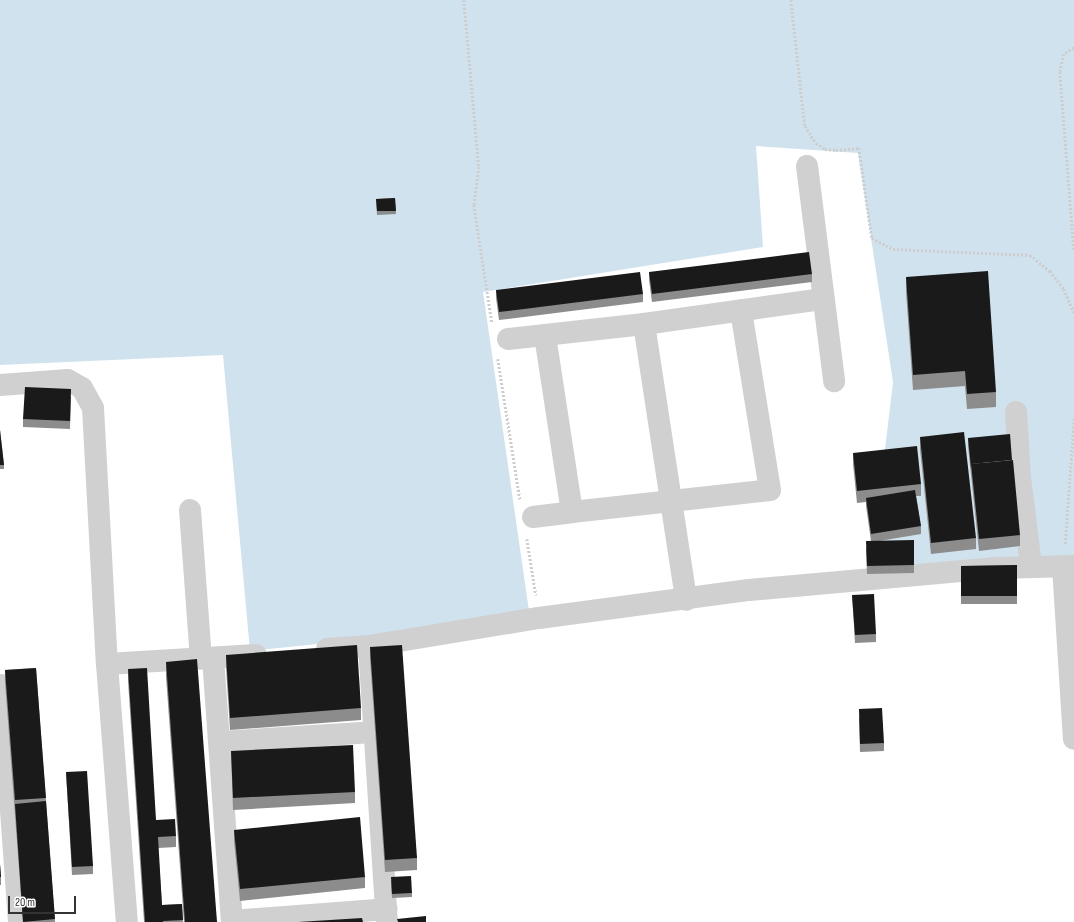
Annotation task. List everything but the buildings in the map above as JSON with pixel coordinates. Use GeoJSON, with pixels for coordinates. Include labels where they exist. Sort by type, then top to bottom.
{"type":"FeatureCollection","features":[{"type":"Feature","properties":{"kind":"street"},"geometry":{"type":"LineString","coordinates":[[807,166],[834,381]]}},
{"type":"Feature","properties":{"kind":"street"},"geometry":{"type":"LineString","coordinates":[[499,341],[644,324],[823,299]]}},
{"type":"Feature","properties":{"kind":"street"},"geometry":{"type":"LineString","coordinates":[[526,516],[770,490],[741,310]]}},
{"type":"Feature","properties":{"kind":"street"},"geometry":{"type":"LineString","coordinates":[[644,324],[686,600]]}},
{"type":"Feature","properties":{"kind":"street"},"geometry":{"type":"LineString","coordinates":[[544,335],[572,512]]}},
{"type":"Feature","properties":{"kind":"street"},"geometry":{"type":"LineString","coordinates":[[0,385],[68,380],[76,382],[82,388],[93,408],[107,664],[127,922]]}},
{"type":"Feature","properties":{"kind":"street"},"geometry":{"type":"LineString","coordinates":[[1016,412],[1020,477],[1031,565]]}},
{"type":"Feature","properties":{"kind":"street"},"geometry":{"type":"LineString","coordinates":[[190,510],[207,659],[235,830],[232,922],[387,916],[373,732],[369,646]]}},
{"type":"Feature","properties":{"kind":"street"},"geometry":{"type":"LineString","coordinates":[[306,651],[369,646],[539,618],[686,600],[750,590],[1031,565],[1069,566],[1073,726]]}},
{"type":"Feature","properties":{"kind":"street"},"geometry":{"type":"LineString","coordinates":[[107,664],[207,659],[275,653]]}},
{"type":"Feature","properties":{"kind":"street"},"geometry":{"type":"LineString","coordinates":[[2,685],[8,896],[19,922]]}},
{"type":"Feature","properties":{"kind":"street"},"geometry":{"type":"LineString","coordinates":[[220,742],[373,732]]}},
{"type":"Feature","properties":{"kind":"street"},"geometry":{"type":"LineString","coordinates":[[357,821],[380,820]]}},
{"type":"Feature","properties":{"kind":"path"},"geometry":{"type":"LineString","coordinates":[[464,0],[479,167],[474,205],[499,341],[526,516],[539,618]]}},
{"type":"Feature","properties":{"kind":"path"},"geometry":{"type":"LineString","coordinates":[[791,0],[805,126],[816,143],[825,149],[836,150],[859,148],[872,238],[893,249],[1030,255],[1050,271],[1064,288],[1074,313]]}},
{"type":"Feature","properties":{"kind":"path"},"geometry":{"type":"LineString","coordinates":[[1074,48],[1064,54],[1060,72],[1074,250]]}},
{"type":"Feature","properties":{"kind":"path"},"geometry":{"type":"LineString","coordinates":[[1069,566],[1074,418]]}},
{"type":"Feature","properties":{"kind":"water"},"geometry":{"type":"Polygon","coordinates":[[[0,0],[1074,0],[1074,561],[871,568],[893,382],[858,153],[756,146],[763,247],[483,292],[529,611],[385,637],[250,651],[223,355],[0,365],[0,0]]]}}]}
